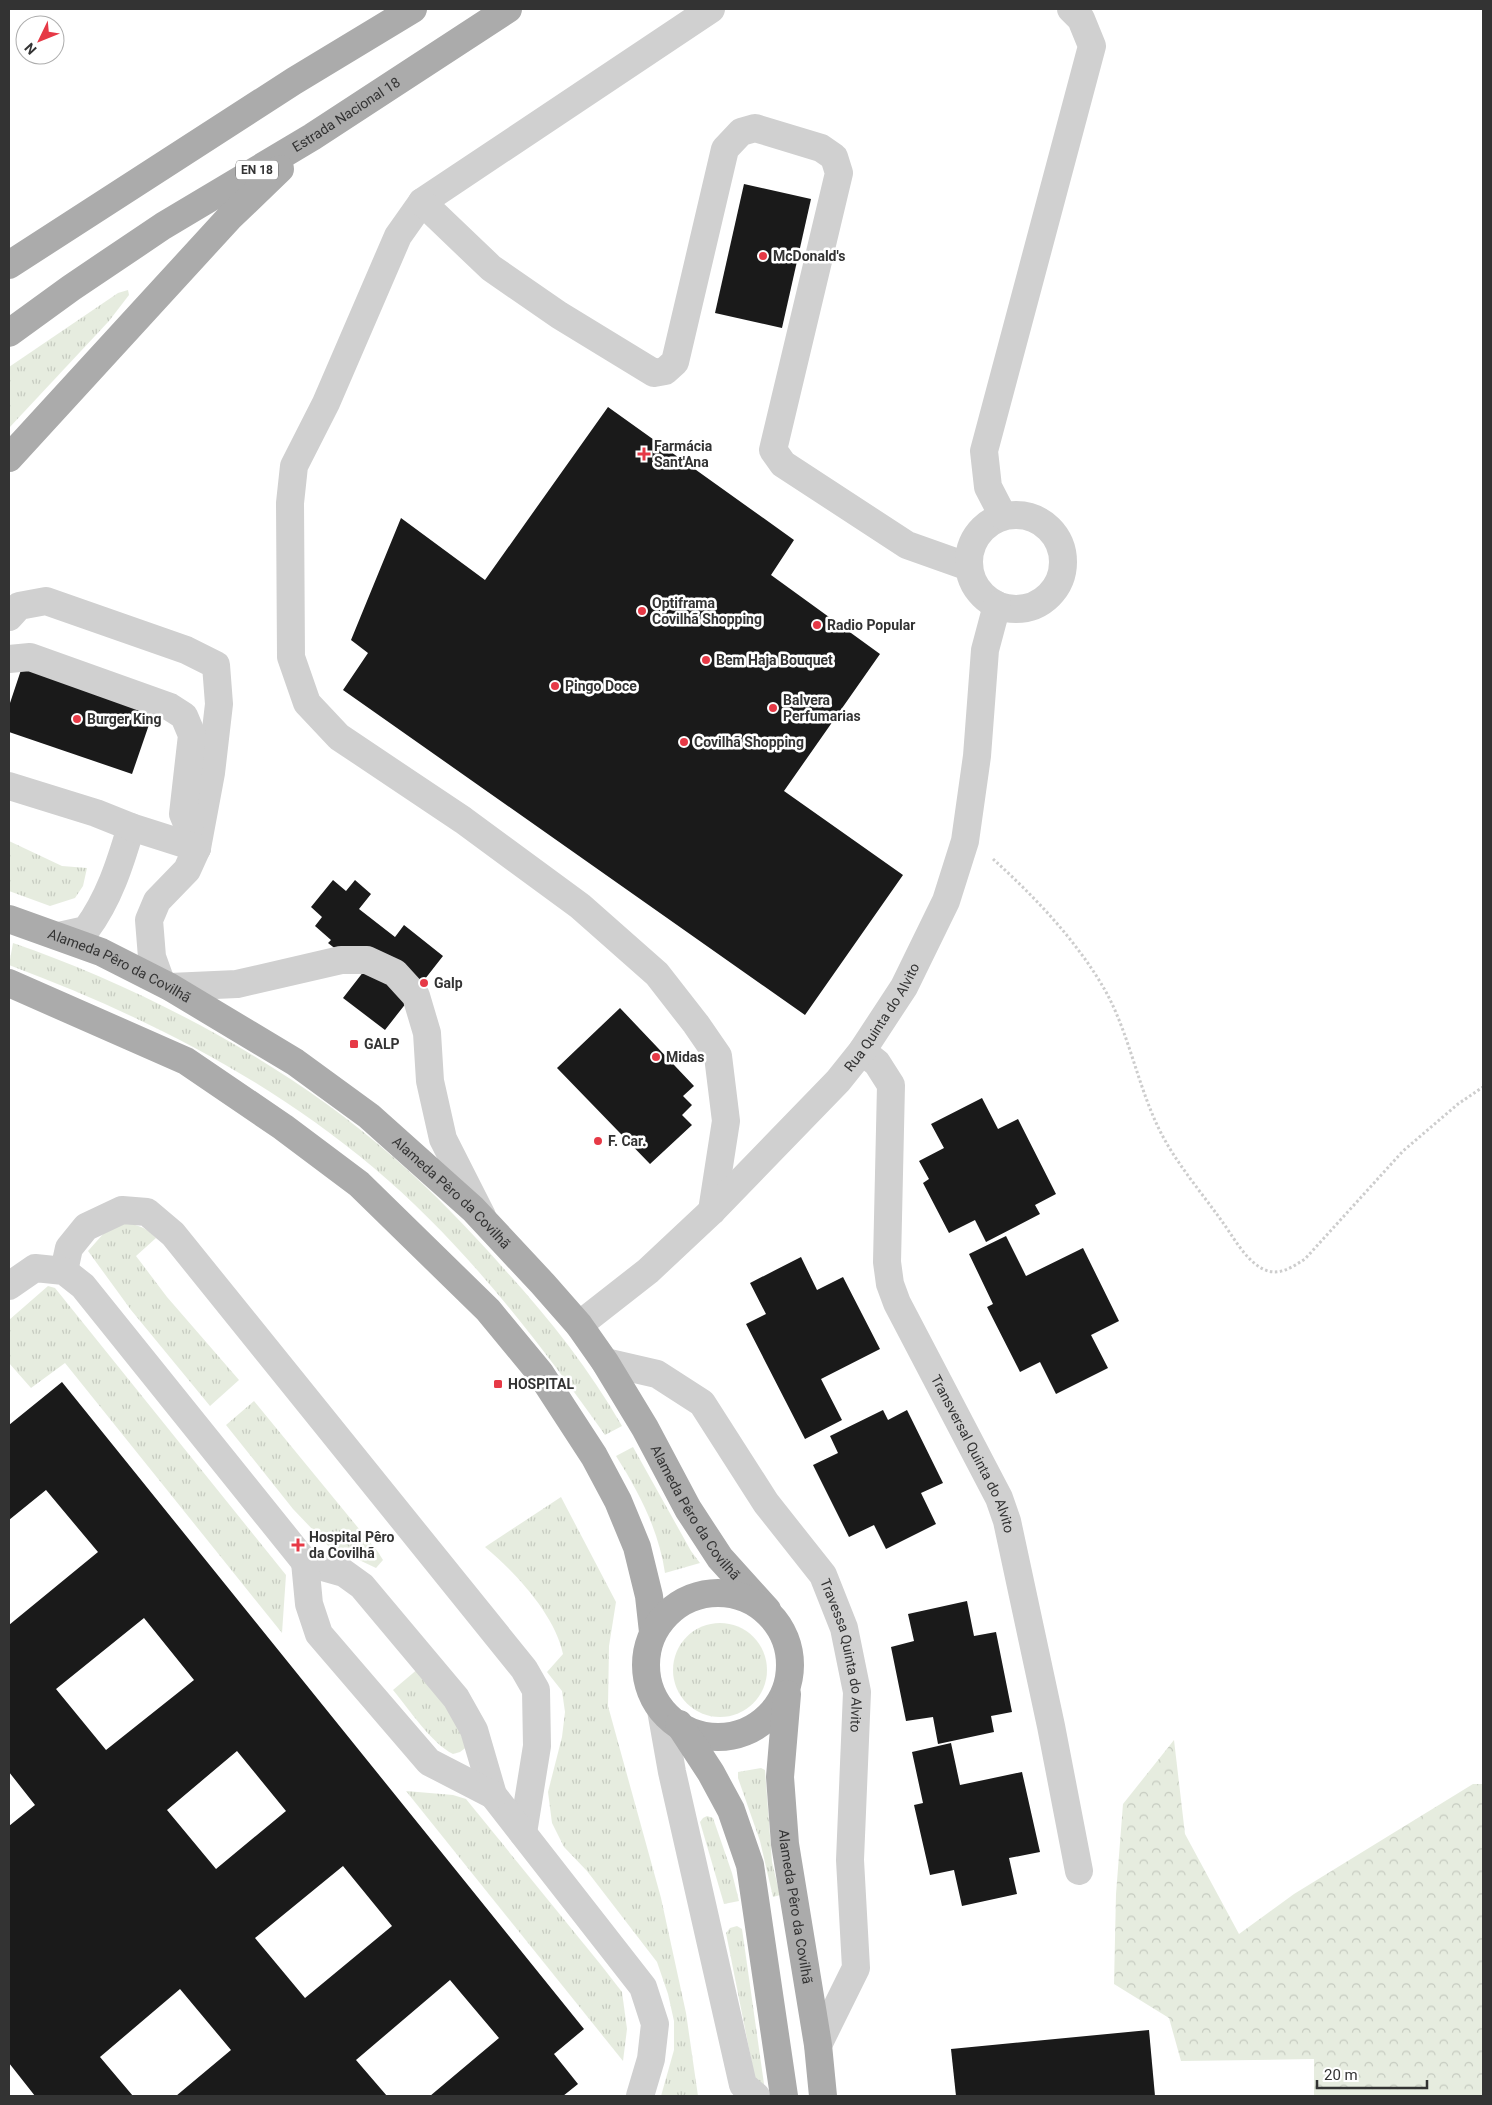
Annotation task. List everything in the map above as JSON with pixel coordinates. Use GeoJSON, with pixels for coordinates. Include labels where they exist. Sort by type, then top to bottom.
{"type":"FeatureCollection","features":[{"type":"Feature","properties":{"kind":"main road"},"geometry":{"type":"LineString","coordinates":[[9,265],[286,86],[413,9]]}},
{"type":"Feature","properties":{"kind":"main road","name":"Estrada Nacional 18"},"geometry":{"type":"LineString","coordinates":[[9,333],[71,288],[163,226],[312,137],[508,9]]}},
{"type":"Feature","properties":{"kind":"main road"},"geometry":{"type":"LineString","coordinates":[[9,458],[229,218],[312,137]]}},
{"type":"Feature","properties":{"kind":"main road","name":"Alameda Pêro da Covilhã"},"geometry":{"type":"LineString","coordinates":[[9,919],[101,952],[165,985],[295,1062],[369,1116],[473,1209],[544,1284],[579,1326],[605,1362],[645,1428],[688,1509],[720,1558],[782,1630],[791,1662],[780,1777],[781,1796],[786,1844],[818,2045],[823,2096]]}},
{"type":"Feature","properties":{"kind":"main road","name":"Alameda Pêro da Covilhã"},"geometry":{"type":"LineString","coordinates":[[9,983],[186,1061],[282,1127],[359,1184],[488,1310],[540,1373],[594,1456],[618,1500],[637,1547],[648,1596],[653,1632]]}},
{"type":"Feature","properties":{"kind":"main road","name":"Alameda Pêro da Covilhã"},"geometry":{"type":"LineString","coordinates":[[766,1610],[737,1594],[712,1592],[682,1601],[663,1617],[653,1632],[646,1656],[649,1688],[711,1773],[731,1810],[750,1865],[784,2096]]}},
{"type":"Feature","properties":{"kind":"main road","name":"Alameda Pêro da Covilhã"},"geometry":{"type":"LineString","coordinates":[[670,1717],[688,1731],[713,1737],[731,1736],[755,1728],[767,1719],[788,1687]]}},
{"type":"Feature","properties":{"kind":"street"},"geometry":{"type":"LineString","coordinates":[[711,9],[422,202],[398,236],[326,403],[294,466],[290,503],[291,657],[307,703],[339,737],[463,820],[580,906],[657,974],[718,1056],[726,1121],[712,1211]]}},
{"type":"Feature","properties":{"kind":"street"},"geometry":{"type":"LineString","coordinates":[[1003,516],[988,487],[984,451],[1092,46],[1081,18],[1071,9]]}},
{"type":"Feature","properties":{"kind":"street"},"geometry":{"type":"LineString","coordinates":[[422,202],[491,268],[559,315],[654,373],[665,371],[675,362],[725,149],[741,132],[755,128],[821,148],[834,157],[838,173],[773,450],[782,464],[907,545],[969,567]]}},
{"type":"Feature","properties":{"kind":"street"},"geometry":{"type":"LineString","coordinates":[[1019,514],[1035,518],[1048,526],[1057,538],[1062,552],[1064,567],[1060,581],[1052,594],[1040,603],[1027,608],[1012,609],[997,605],[984,596],[974,583],[969,567],[970,550],[976,536],[988,524],[1003,516],[1019,514]]}},
{"type":"Feature","properties":{"kind":"street"},"geometry":{"type":"LineString","coordinates":[[9,616],[19,606],[46,601],[186,650],[216,666],[219,704],[211,772],[197,848],[187,870],[157,901],[148,920],[152,958],[165,985],[237,984],[341,960],[367,960],[395,973],[416,996],[427,1032],[430,1081],[443,1139],[485,1222]]}},
{"type":"Feature","properties":{"kind":"street","name":"Rua Quinta do Alvito"},"geometry":{"type":"LineString","coordinates":[[579,1326],[648,1271],[712,1211],[838,1081],[862,1051],[904,987],[946,900],[965,841],[977,756],[986,650],[997,605]]}},
{"type":"Feature","properties":{"kind":"street"},"geometry":{"type":"LineString","coordinates":[[9,659],[30,657],[170,707],[184,716],[192,735],[183,814],[197,848]]}},
{"type":"Feature","properties":{"kind":"street"},"geometry":{"type":"LineString","coordinates":[[9,766],[90,793],[96,813]]}},
{"type":"Feature","properties":{"kind":"street"},"geometry":{"type":"LineString","coordinates":[[9,786],[42,798],[96,813],[197,848]]}},
{"type":"Feature","properties":{"kind":"street"},"geometry":{"type":"LineString","coordinates":[[59,936],[86,930],[100,911],[118,871],[131,826]]}},
{"type":"Feature","properties":{"kind":"street","name":"Transversal Quinta do Alvito"},"geometry":{"type":"LineString","coordinates":[[862,1051],[877,1063],[891,1085],[887,1233],[887,1262],[890,1284],[999,1498],[1051,1726],[1080,1871]]}},
{"type":"Feature","properties":{"kind":"street"},"geometry":{"type":"LineString","coordinates":[[64,1271],[69,1248],[86,1227],[122,1210],[147,1212],[179,1242],[524,1669],[536,1690],[537,1746],[523,1833]]}},
{"type":"Feature","properties":{"kind":"street"},"geometry":{"type":"LineString","coordinates":[[9,1286],[35,1268],[64,1271],[83,1286],[305,1562],[309,1604],[319,1634],[429,1762],[493,1795]]}},
{"type":"Feature","properties":{"kind":"street","name":"Travessa Quinta do Alvito"},"geometry":{"type":"LineString","coordinates":[[605,1362],[657,1374],[702,1403],[766,1503],[823,1574],[844,1628],[857,1692],[850,1860],[856,1968],[818,2045]]}},
{"type":"Feature","properties":{"kind":"street"},"geometry":{"type":"LineString","coordinates":[[305,1562],[341,1572],[362,1586],[456,1698],[474,1730],[493,1795],[643,1987],[655,2024],[651,2059],[640,2096]]}},
{"type":"Feature","properties":{"kind":"street"},"geometry":{"type":"LineString","coordinates":[[309,1604],[315,1587],[322,1578],[341,1572]]}},
{"type":"Feature","properties":{"kind":"street"},"geometry":{"type":"LineString","coordinates":[[670,1717],[672,1772],[743,2085],[756,2096]]}},
{"type":"Feature","properties":{"kind":"street"},"geometry":{"type":"LineString","coordinates":[[443,1769],[459,1769],[467,1766],[474,1760],[479,1748]]}},
{"type":"Feature","properties":{"kind":"path"},"geometry":{"type":"LineString","coordinates":[[965,841],[994,860],[1052,919],[1082,956],[1106,992],[1126,1036],[1145,1095],[1161,1133],[1246,1254],[1264,1269],[1284,1272],[1305,1259],[1403,1151],[1458,1104],[1483,1087]]}},
{"type":"Feature","properties":{"kind":"green space"},"geometry":{"type":"Polygon","coordinates":[[[128,290],[129,295],[109,321],[9,428],[9,367],[118,293],[128,290]]]}},
{"type":"Feature","properties":{"kind":"green space"},"geometry":{"type":"Polygon","coordinates":[[[9,841],[62,866],[87,868],[83,886],[75,898],[50,906],[9,891],[9,841]]]}},
{"type":"Feature","properties":{"kind":"green space"},"geometry":{"type":"Polygon","coordinates":[[[13,943],[113,982],[213,1032],[308,1091],[352,1123],[408,1170],[437,1198],[521,1288],[553,1325],[582,1364],[622,1426],[605,1435],[498,1294],[439,1229],[374,1168],[289,1104],[200,1051],[107,1005],[9,965],[13,943]]]}},
{"type":"Feature","properties":{"kind":"green space"},"geometry":{"type":"Polygon","coordinates":[[[119,1223],[140,1226],[156,1238],[136,1256],[167,1297],[239,1380],[210,1406],[131,1310],[88,1251],[104,1233],[119,1223]]]}},
{"type":"Feature","properties":{"kind":"green space"},"geometry":{"type":"Polygon","coordinates":[[[48,1286],[55,1288],[286,1575],[282,1633],[65,1363],[31,1388],[9,1363],[9,1320],[48,1286]]]}},
{"type":"Feature","properties":{"kind":"green space"},"geometry":{"type":"Polygon","coordinates":[[[254,1401],[378,1552],[383,1560],[376,1568],[347,1552],[335,1553],[293,1509],[226,1425],[254,1401]]]}},
{"type":"Feature","properties":{"kind":"green space"},"geometry":{"type":"Polygon","coordinates":[[[633,1447],[691,1551],[700,1563],[665,1573],[658,1542],[647,1512],[616,1456],[633,1447]]]}},
{"type":"Feature","properties":{"kind":"green space"},"geometry":{"type":"Polygon","coordinates":[[[561,1497],[616,1602],[609,1646],[608,1706],[661,1898],[686,2013],[698,2096],[661,2096],[674,2050],[674,2021],[668,1994],[657,1962],[587,1871],[564,1847],[552,1823],[548,1792],[562,1737],[565,1712],[562,1691],[547,1672],[563,1654],[559,1639],[543,1610],[521,1582],[485,1547],[561,1497]]]}},
{"type":"Feature","properties":{"kind":"green space"},"geometry":{"type":"Polygon","coordinates":[[[720,1623],[738,1626],[753,1637],[764,1652],[767,1670],[764,1688],[753,1703],[738,1714],[720,1717],[702,1714],[687,1703],[676,1688],[673,1670],[676,1652],[687,1637],[702,1626],[720,1623]]]}},
{"type":"Feature","properties":{"kind":"green space"},"geometry":{"type":"Polygon","coordinates":[[[419,1668],[468,1726],[468,1746],[460,1752],[453,1754],[437,1742],[393,1690],[419,1668]]]}},
{"type":"Feature","properties":{"kind":"green space"},"geometry":{"type":"Polygon","coordinates":[[[1174,1740],[1185,1834],[1239,1934],[1294,1894],[1473,1784],[1483,1784],[1483,2096],[1314,2096],[1314,2059],[1181,2061],[1169,2018],[1114,1984],[1116,1894],[1123,1804],[1174,1740]]]}},
{"type":"Feature","properties":{"kind":"green space"},"geometry":{"type":"Polygon","coordinates":[[[761,1768],[765,1770],[772,1862],[780,1895],[773,1897],[760,1841],[738,1778],[738,1772],[761,1768]]]}},
{"type":"Feature","properties":{"kind":"green space"},"geometry":{"type":"Polygon","coordinates":[[[406,1791],[453,1795],[466,1799],[601,1965],[622,1992],[627,2029],[623,2061],[406,1791]]]}},
{"type":"Feature","properties":{"kind":"green space"},"geometry":{"type":"Polygon","coordinates":[[[707,1816],[713,1818],[732,1873],[739,1901],[724,1904],[700,1822],[707,1816]]]}},
{"type":"Feature","properties":{"kind":"green space"},"geometry":{"type":"Polygon","coordinates":[[[737,1926],[742,1929],[765,2091],[755,2079],[726,1933],[730,1928],[737,1926]]]}},
{"type":"Feature","properties":{"kind":"building"},"geometry":{"type":"Polygon","coordinates":[[[744,184],[811,199],[782,328],[715,313],[744,184]]]}},
{"type":"Feature","properties":{"kind":"building"},"geometry":{"type":"Polygon","coordinates":[[[608,407],[794,540],[771,575],[880,654],[784,791],[903,875],[805,1015],[343,690],[368,653],[351,640],[401,518],[485,580],[608,407]]]}},
{"type":"Feature","properties":{"kind":"building"},"geometry":{"type":"Polygon","coordinates":[[[23,664],[154,710],[132,774],[9,732],[9,706],[23,664]]]}},
{"type":"Feature","properties":{"kind":"building"},"geometry":{"type":"Polygon","coordinates":[[[333,880],[346,891],[355,880],[371,894],[359,909],[395,937],[404,925],[443,956],[385,1030],[343,998],[364,971],[328,943],[331,940],[315,926],[322,917],[311,907],[333,880]]]}},
{"type":"Feature","properties":{"kind":"building"},"geometry":{"type":"Polygon","coordinates":[[[620,1008],[694,1086],[683,1096],[692,1105],[682,1115],[692,1125],[650,1164],[557,1068],[620,1008]]]}},
{"type":"Feature","properties":{"kind":"building"},"geometry":{"type":"Polygon","coordinates":[[[982,1098],[998,1129],[1018,1119],[1056,1194],[1035,1205],[1040,1214],[986,1242],[975,1220],[949,1233],[923,1183],[929,1179],[919,1161],[944,1148],[931,1124],[982,1098]]]}},
{"type":"Feature","properties":{"kind":"building"},"geometry":{"type":"Polygon","coordinates":[[[1006,1236],[1026,1276],[1083,1248],[1119,1321],[1091,1335],[1108,1368],[1056,1394],[1040,1362],[1020,1372],[987,1307],[993,1304],[969,1254],[1006,1236]]]}},
{"type":"Feature","properties":{"kind":"building"},"geometry":{"type":"Polygon","coordinates":[[[801,1257],[817,1290],[843,1277],[880,1349],[821,1379],[842,1420],[805,1439],[746,1324],[766,1314],[750,1283],[801,1257]]]}},
{"type":"Feature","properties":{"kind":"building"},"geometry":{"type":"Polygon","coordinates":[[[62,1382],[584,2029],[554,2054],[578,2084],[563,2096],[430,2096],[499,2038],[450,1980],[356,2060],[387,2096],[176,2096],[231,2050],[180,1989],[100,2057],[133,2096],[35,2096],[9,2063],[9,1826],[35,1805],[9,1772],[9,1625],[98,1552],[46,1490],[9,1520],[9,1425],[62,1382]],[[144,1618],[56,1689],[106,1750],[194,1680],[144,1618]],[[237,1751],[167,1810],[216,1869],[286,1811],[237,1751]],[[343,1866],[255,1938],[305,1998],[392,1926],[343,1866]]]}},
{"type":"Feature","properties":{"kind":"building"},"geometry":{"type":"Polygon","coordinates":[[[883,1410],[888,1420],[907,1410],[943,1483],[921,1493],[936,1524],[886,1549],[874,1525],[849,1537],[813,1465],[838,1453],[830,1436],[883,1410]]]}},
{"type":"Feature","properties":{"kind":"building"},"geometry":{"type":"Polygon","coordinates":[[[967,1601],[974,1636],[996,1632],[1012,1712],[991,1716],[994,1732],[938,1744],[933,1717],[906,1721],[891,1647],[914,1641],[908,1614],[967,1601]]]}},
{"type":"Feature","properties":{"kind":"building"},"geometry":{"type":"Polygon","coordinates":[[[951,1743],[960,1785],[1022,1772],[1040,1852],[1009,1858],[1017,1894],[962,1906],[954,1870],[930,1875],[914,1805],[923,1803],[912,1752],[951,1743]]]}},
{"type":"Feature","properties":{"kind":"building"},"geometry":{"type":"Polygon","coordinates":[[[1149,2030],[1155,2096],[956,2096],[951,2049],[1149,2030]]]}},
{"type":"Feature","properties":{"kind":"place","name":"McDonald's"},"geometry":{"type":"Point","coordinates":[763,256]}},
{"type":"Feature","properties":{"kind":"place","name":"Farmácia Sant'Ana"},"geometry":{"type":"Point","coordinates":[644,454]}},
{"type":"Feature","properties":{"kind":"place","name":"Optiframa Covilhã Shopping"},"geometry":{"type":"Point","coordinates":[642,611]}},
{"type":"Feature","properties":{"kind":"place","name":"Radio Popular"},"geometry":{"type":"Point","coordinates":[817,625]}},
{"type":"Feature","properties":{"kind":"place","name":"Bem Haja Bouquet"},"geometry":{"type":"Point","coordinates":[706,660]}},
{"type":"Feature","properties":{"kind":"place","name":"Pingo Doce"},"geometry":{"type":"Point","coordinates":[555,686]}},
{"type":"Feature","properties":{"kind":"place","name":"Balvera Perfumarias"},"geometry":{"type":"Point","coordinates":[773,708]}},
{"type":"Feature","properties":{"kind":"place","name":"Burger King"},"geometry":{"type":"Point","coordinates":[77,719]}},
{"type":"Feature","properties":{"kind":"place","name":"Covilhã Shopping"},"geometry":{"type":"Point","coordinates":[684,742]}},
{"type":"Feature","properties":{"kind":"place","name":"Galp"},"geometry":{"type":"Point","coordinates":[424,983]}},
{"type":"Feature","properties":{"kind":"place","name":"GALP"},"geometry":{"type":"Point","coordinates":[354,1044]}},
{"type":"Feature","properties":{"kind":"place","name":"Midas"},"geometry":{"type":"Point","coordinates":[656,1057]}},
{"type":"Feature","properties":{"kind":"place","name":"F. Car."},"geometry":{"type":"Point","coordinates":[598,1141]}},
{"type":"Feature","properties":{"kind":"place","name":"HOSPITAL"},"geometry":{"type":"Point","coordinates":[498,1384]}},
{"type":"Feature","properties":{"kind":"place","name":"Hospital Pêro da Covilhã"},"geometry":{"type":"Point","coordinates":[298,1545]}}]}
